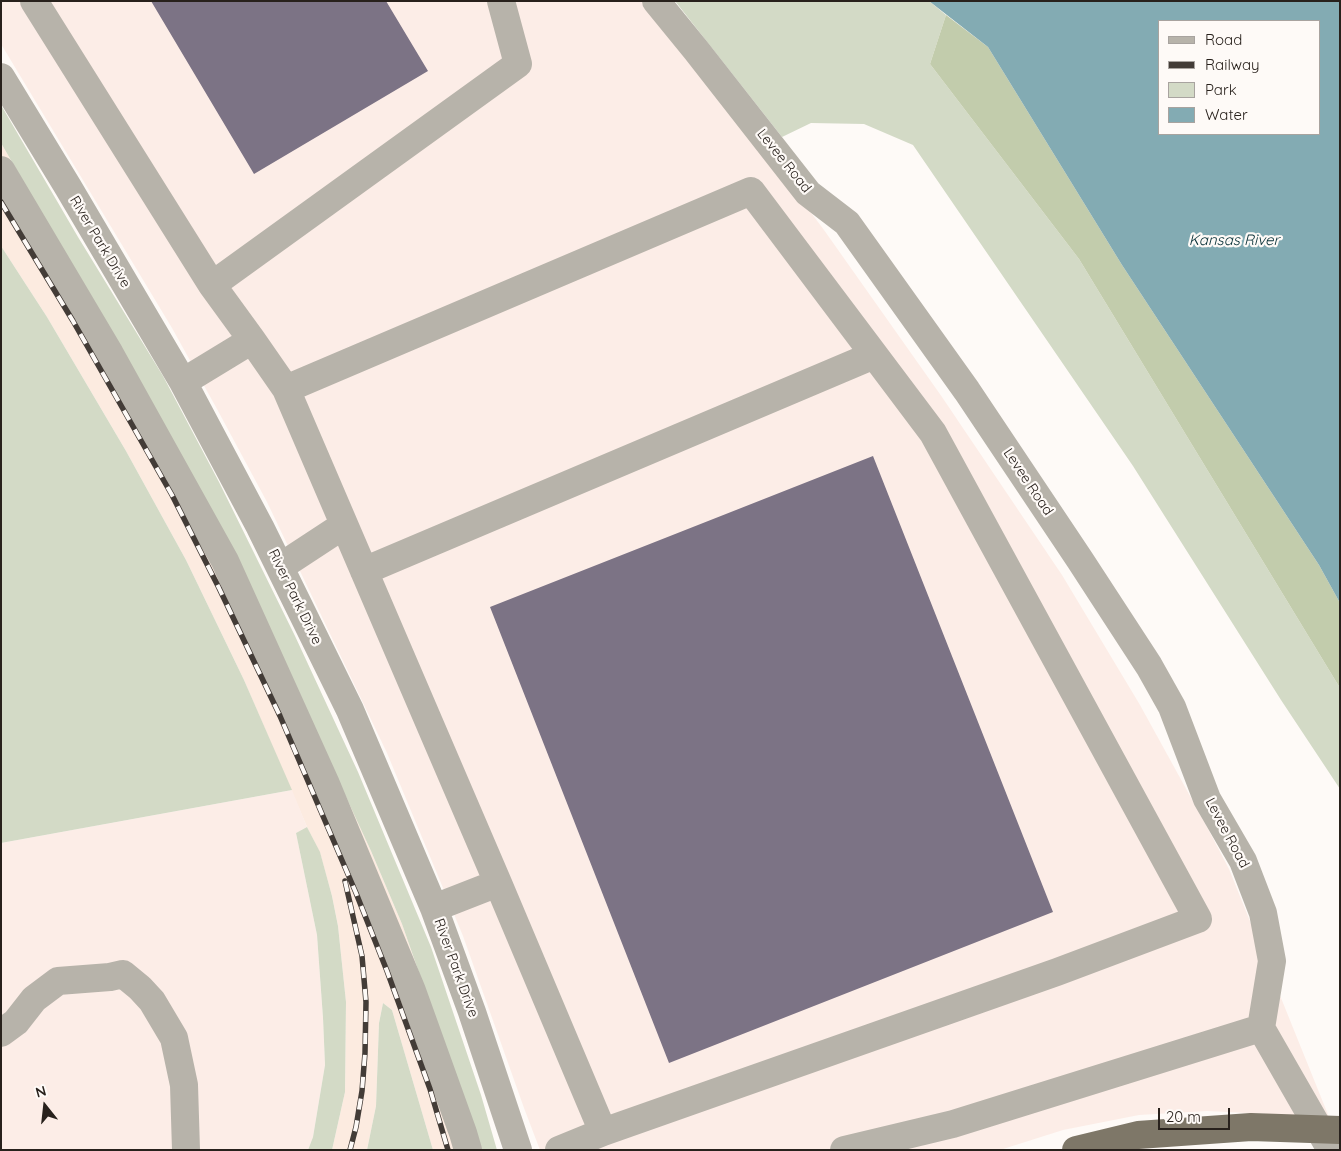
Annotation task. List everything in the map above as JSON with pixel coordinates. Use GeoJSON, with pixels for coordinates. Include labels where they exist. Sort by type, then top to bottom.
{"type":"FeatureCollection","features":[{"type":"Feature","properties":{"kind":"main road"},"geometry":{"type":"LineString","coordinates":[[1076,1150],[1138,1135],[1251,1126],[1340,1130]]}},
{"type":"Feature","properties":{"kind":"street"},"geometry":{"type":"LineString","coordinates":[[34,1],[212,285],[286,389],[603,1132]]}},
{"type":"Feature","properties":{"kind":"street"},"geometry":{"type":"LineString","coordinates":[[212,285],[518,64],[501,1]]}},
{"type":"Feature","properties":{"kind":"street","name":"Levee Road"},"geometry":{"type":"LineString","coordinates":[[656,1],[808,193],[847,223],[967,391],[1149,666],[1172,707],[1207,798],[1244,861],[1264,913],[1272,961],[1261,1028]]}},
{"type":"Feature","properties":{"kind":"street","name":"River Park Drive"},"geometry":{"type":"LineString","coordinates":[[1,77],[183,382],[260,527],[350,710],[434,908],[472,1012],[518,1150]]}},
{"type":"Feature","properties":{"kind":"street"},"geometry":{"type":"LineString","coordinates":[[1,170],[110,354],[225,560],[325,782],[412,991],[468,1150]]}},
{"type":"Feature","properties":{"kind":"street"},"geometry":{"type":"LineString","coordinates":[[286,389],[751,191],[932,433],[1198,920],[603,1132],[559,1150]]}},
{"type":"Feature","properties":{"kind":"street"},"geometry":{"type":"LineString","coordinates":[[183,382],[252,340]]}},
{"type":"Feature","properties":{"kind":"street"},"geometry":{"type":"LineString","coordinates":[[364,571],[874,355]]}},
{"type":"Feature","properties":{"kind":"street"},"geometry":{"type":"LineString","coordinates":[[280,567],[344,526]]}},
{"type":"Feature","properties":{"kind":"street"},"geometry":{"type":"LineString","coordinates":[[434,908],[498,883]]}},
{"type":"Feature","properties":{"kind":"street"},"geometry":{"type":"LineString","coordinates":[[1,1032],[16,1022],[34,998],[58,981],[110,977],[123,974],[152,1001],[174,1038],[184,1085],[186,1150]]}},
{"type":"Feature","properties":{"kind":"street"},"geometry":{"type":"LineString","coordinates":[[844,1150],[952,1124],[1261,1028],[1332,1150]]}},
{"type":"Feature","properties":{"kind":"shaded area"},"geometry":{"type":"Polygon","coordinates":[[[1,1],[646,1],[713,82],[824,230],[942,397],[1062,575],[1140,705],[1229,869],[1329,1117],[1207,1111],[1139,1115],[1063,1130],[1000,1150],[540,1150],[463,936],[387,753],[267,502],[217,409],[172,328],[1,44],[1,1]]]}},
{"type":"Feature","properties":{"kind":"shaded area"},"geometry":{"type":"Polygon","coordinates":[[[1,143],[157,412],[254,594],[371,851],[402,924],[481,1150],[433,1150],[392,1010],[383,1003],[379,1023],[376,1106],[367,1150],[332,1150],[345,1092],[346,1002],[338,926],[320,853],[244,680],[186,560],[126,451],[47,317],[1,246],[1,143]]]}},
{"type":"Feature","properties":{"kind":"shaded area"},"geometry":{"type":"Polygon","coordinates":[[[292,790],[307,827],[296,833],[317,935],[323,1018],[325,1065],[313,1137],[308,1150],[1,1150],[1,843],[292,790]]]}},
{"type":"Feature","properties":{"kind":"green space"},"geometry":{"type":"Polygon","coordinates":[[[675,1],[929,1],[946,15],[930,64],[1079,259],[1340,688],[1340,789],[1281,700],[1133,466],[913,145],[864,124],[811,123],[782,137],[675,1]]]}},
{"type":"Feature","properties":{"kind":"green space"},"geometry":{"type":"Polygon","coordinates":[[[946,15],[988,47],[1122,265],[1319,565],[1340,603],[1340,688],[1079,259],[930,64],[946,15]]]}},
{"type":"Feature","properties":{"kind":"green space"},"geometry":{"type":"Polygon","coordinates":[[[1,105],[78,237],[163,376],[219,482],[295,636],[358,772],[431,947],[481,1095],[497,1150],[481,1150],[402,924],[334,771],[157,412],[1,143],[1,105]]]}},
{"type":"Feature","properties":{"kind":"green space"},"geometry":{"type":"Polygon","coordinates":[[[1,246],[47,317],[126,451],[186,560],[244,680],[292,790],[1,843],[1,246]]]}},
{"type":"Feature","properties":{"kind":"green space"},"geometry":{"type":"Polygon","coordinates":[[[307,827],[320,852],[332,896],[338,926],[346,1002],[345,1092],[332,1150],[308,1150],[313,1137],[325,1065],[317,935],[296,833],[307,827]]]}},
{"type":"Feature","properties":{"kind":"green space"},"geometry":{"type":"Polygon","coordinates":[[[383,1003],[392,1010],[433,1150],[367,1150],[376,1106],[379,1023],[383,1003]]]}},
{"type":"Feature","properties":{"kind":"water","name":"Kansas River"},"geometry":{"type":"Polygon","coordinates":[[[929,1],[1340,1],[1340,603],[1319,565],[1122,265],[988,47],[929,1]]]}},
{"type":"Feature","properties":{"kind":"building"},"geometry":{"type":"Polygon","coordinates":[[[151,1],[386,1],[428,71],[254,174],[151,1]]]}},
{"type":"Feature","properties":{"kind":"building"},"geometry":{"type":"Polygon","coordinates":[[[873,456],[1053,912],[669,1063],[490,607],[873,456]]]}},
{"type":"Feature","properties":{"kind":"railway"},"geometry":{"type":"LineString","coordinates":[[1,202],[73,321],[172,495],[280,716],[356,893],[387,971],[430,1089],[448,1150]]}},
{"type":"Feature","properties":{"kind":"railway"},"geometry":{"type":"LineString","coordinates":[[345,881],[362,956],[366,1002],[362,1091],[350,1150]]}}]}
